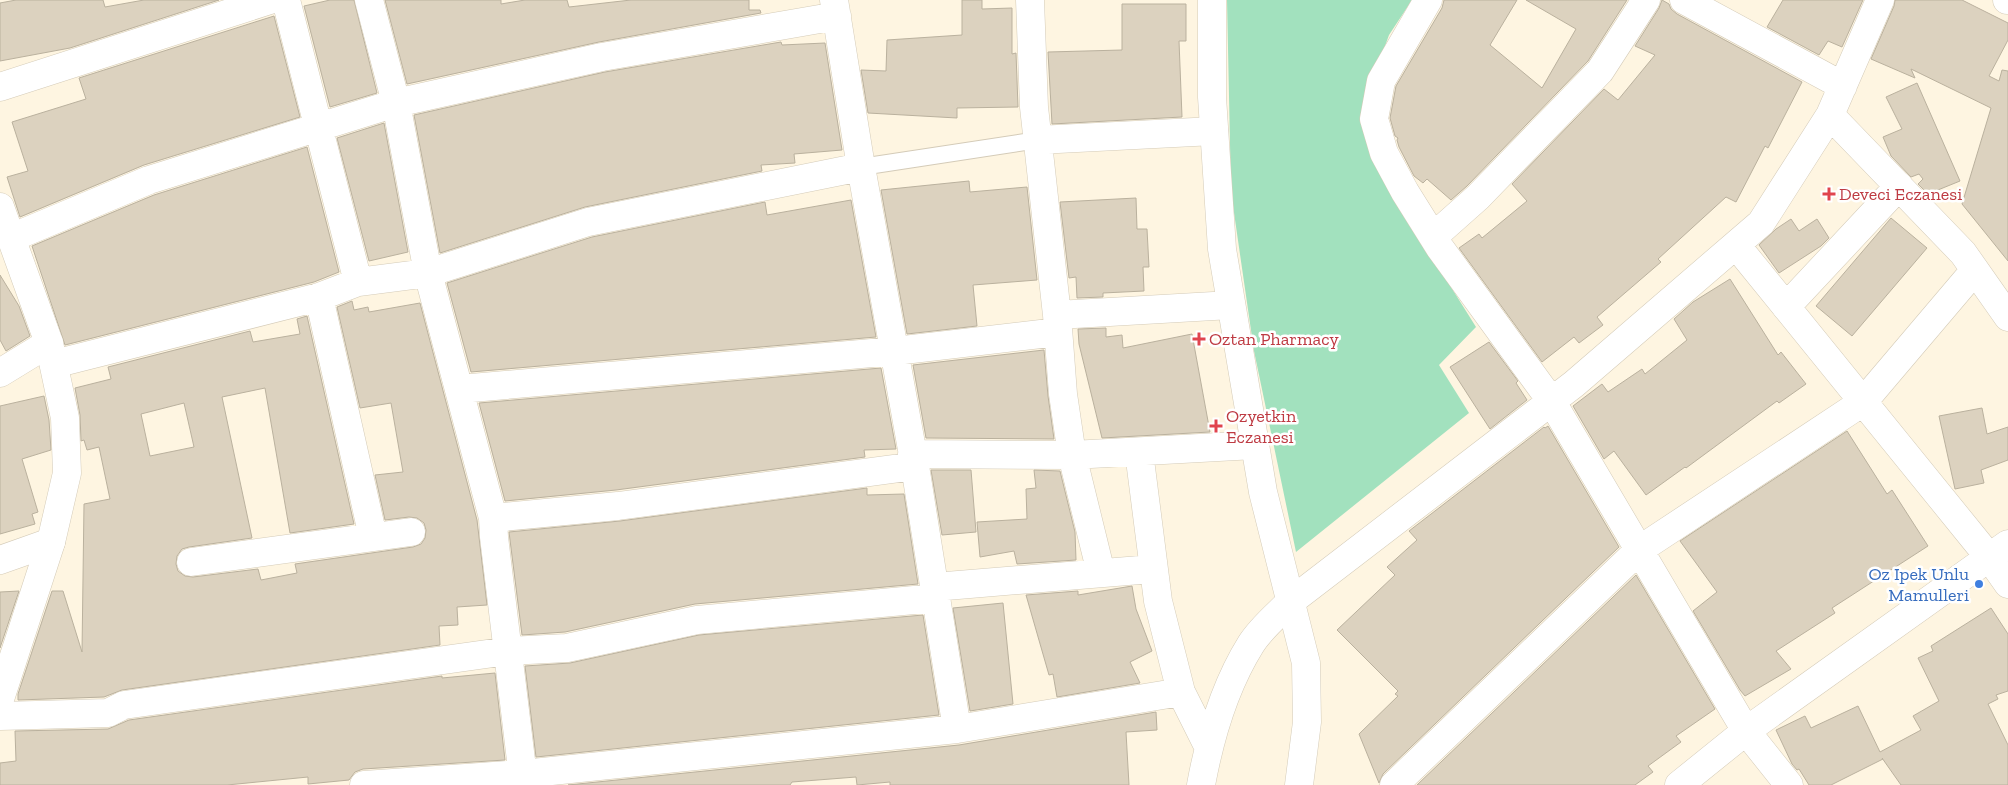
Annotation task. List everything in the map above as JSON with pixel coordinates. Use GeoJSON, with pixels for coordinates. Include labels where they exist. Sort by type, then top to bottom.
{"type":"FeatureCollection","features":[{"type":"Feature","properties":{"kind":"street"},"geometry":{"type":"LineString","coordinates":[[0,87],[270,0]]}},
{"type":"Feature","properties":{"kind":"street"},"geometry":{"type":"LineString","coordinates":[[286,0],[358,282]]}},
{"type":"Feature","properties":{"kind":"street"},"geometry":{"type":"LineString","coordinates":[[369,0],[396,104],[428,273],[493,518],[523,780]]}},
{"type":"Feature","properties":{"kind":"street"},"geometry":{"type":"LineString","coordinates":[[1030,0],[1034,107],[1058,323],[1063,394],[1072,455],[1101,574]]}},
{"type":"Feature","properties":{"kind":"street"},"geometry":{"type":"LineString","coordinates":[[1212,0],[1212,97],[1222,249],[1263,492],[1306,663],[1307,722],[1299,785]]}},
{"type":"Feature","properties":{"kind":"street"},"geometry":{"type":"LineString","coordinates":[[1428,0],[1381,81],[1374,119],[1384,153],[1433,238],[1552,402],[1746,731],[1789,785]]}},
{"type":"Feature","properties":{"kind":"street"},"geometry":{"type":"LineString","coordinates":[[1433,238],[1478,197],[1600,71],[1646,0]]}},
{"type":"Feature","properties":{"kind":"street"},"geometry":{"type":"LineString","coordinates":[[1684,0],[1843,86]]}},
{"type":"Feature","properties":{"kind":"street"},"geometry":{"type":"LineString","coordinates":[[1201,785],[1208,746],[1230,684],[1251,644],[1269,623],[1290,602],[1582,378],[1761,223],[1830,115],[1880,0]]}},
{"type":"Feature","properties":{"kind":"street"},"geometry":{"type":"LineString","coordinates":[[0,699],[51,542],[66,473],[65,418],[52,353],[3,219],[149,180],[396,104],[602,57],[835,8],[861,167],[914,460],[957,729]]}},
{"type":"Feature","properties":{"kind":"street"},"geometry":{"type":"LineString","coordinates":[[1830,115],[1963,253],[2008,317]]}},
{"type":"Feature","properties":{"kind":"street"},"geometry":{"type":"LineString","coordinates":[[1038,140],[1214,131]]}},
{"type":"Feature","properties":{"kind":"street"},"geometry":{"type":"LineString","coordinates":[[0,373],[52,353],[319,297],[358,282],[428,273],[588,222],[861,167]]}},
{"type":"Feature","properties":{"kind":"street"},"geometry":{"type":"LineString","coordinates":[[1786,306],[1899,186]]}},
{"type":"Feature","properties":{"kind":"street"},"geometry":{"type":"LineString","coordinates":[[1736,244],[1863,402],[1999,550],[2008,584]]}},
{"type":"Feature","properties":{"kind":"street"},"geometry":{"type":"LineString","coordinates":[[1394,785],[1639,550],[1863,402],[1975,270]]}},
{"type":"Feature","properties":{"kind":"street"},"geometry":{"type":"LineString","coordinates":[[319,297],[373,537]]}},
{"type":"Feature","properties":{"kind":"street"},"geometry":{"type":"LineString","coordinates":[[460,389],[895,351],[1058,323],[1231,305]]}},
{"type":"Feature","properties":{"kind":"street"},"geometry":{"type":"LineString","coordinates":[[493,518],[618,506],[914,460],[1072,455],[1255,445]]}},
{"type":"Feature","properties":{"kind":"street"},"geometry":{"type":"LineString","coordinates":[[1139,452],[1152,569],[1158,601],[1181,692],[1208,746]]}},
{"type":"Feature","properties":{"kind":"street"},"geometry":{"type":"LineString","coordinates":[[191,562],[411,532]]}},
{"type":"Feature","properties":{"kind":"street"},"geometry":{"type":"LineString","coordinates":[[0,560],[51,542]]}},
{"type":"Feature","properties":{"kind":"street"},"geometry":{"type":"LineString","coordinates":[[1679,785],[1746,731],[1999,550]]}},
{"type":"Feature","properties":{"kind":"street"},"geometry":{"type":"LineString","coordinates":[[0,716],[108,713],[124,705],[508,651],[567,648],[697,620],[1152,569]]}},
{"type":"Feature","properties":{"kind":"street"},"geometry":{"type":"LineString","coordinates":[[364,785],[523,780],[957,729],[1181,692]]}},
{"type":"Feature","properties":{"kind":"lane"},"geometry":{"type":"LineString","coordinates":[[861,167],[1038,140]]}},
{"type":"Feature","properties":{"kind":"green space"},"geometry":{"type":"Polygon","coordinates":[[[1227,0],[1412,0],[1389,35],[1361,112],[1387,185],[1476,327],[1439,365],[1469,413],[1296,552],[1254,351],[1231,192],[1227,0]]]}},
{"type":"Feature","properties":{"kind":"building"},"geometry":{"type":"Polygon","coordinates":[[[16,0],[103,0],[105,7],[144,0],[219,0],[70,48],[0,61],[0,3],[16,0]]]}},
{"type":"Feature","properties":{"kind":"building"},"geometry":{"type":"Polygon","coordinates":[[[330,0],[354,0],[377,93],[330,107],[304,6],[330,0]]]}},
{"type":"Feature","properties":{"kind":"building"},"geometry":{"type":"Polygon","coordinates":[[[385,0],[501,0],[501,4],[525,0],[567,0],[569,7],[631,0],[749,0],[749,10],[760,10],[761,13],[599,42],[407,84],[385,0]]]}},
{"type":"Feature","properties":{"kind":"building"},"geometry":{"type":"Polygon","coordinates":[[[962,0],[982,0],[982,9],[1012,8],[1012,54],[1016,53],[1018,107],[957,108],[957,118],[868,113],[861,70],[886,71],[887,40],[962,35],[962,0]]]}},
{"type":"Feature","properties":{"kind":"building"},"geometry":{"type":"Polygon","coordinates":[[[1444,0],[1517,0],[1490,45],[1542,88],[1576,29],[1526,0],[1627,0],[1588,61],[1467,186],[1451,200],[1427,179],[1423,183],[1414,176],[1399,147],[1398,138],[1395,136],[1390,118],[1396,86],[1442,8],[1444,0]]]}},
{"type":"Feature","properties":{"kind":"building"},"geometry":{"type":"Polygon","coordinates":[[[1662,0],[1669,4],[1671,9],[1677,14],[1802,82],[1768,148],[1765,146],[1736,202],[1726,197],[1658,259],[1661,262],[1597,317],[1603,325],[1579,343],[1574,337],[1542,362],[1459,248],[1479,234],[1482,238],[1527,201],[1512,184],[1604,89],[1618,100],[1655,55],[1635,46],[1662,0]]]}},
{"type":"Feature","properties":{"kind":"building"},"geometry":{"type":"Polygon","coordinates":[[[1783,0],[1863,0],[1842,47],[1828,41],[1819,55],[1767,27],[1783,0]]]}},
{"type":"Feature","properties":{"kind":"building"},"geometry":{"type":"Polygon","coordinates":[[[1895,0],[1962,0],[2008,23],[2008,40],[1989,76],[1999,81],[2002,70],[2008,71],[2008,261],[1962,204],[1991,108],[1911,69],[1915,78],[1871,59],[1895,0]]]}},
{"type":"Feature","properties":{"kind":"building"},"geometry":{"type":"Polygon","coordinates":[[[1122,4],[1186,4],[1186,41],[1179,41],[1182,117],[1052,124],[1048,52],[1122,50],[1122,4]]]}},
{"type":"Feature","properties":{"kind":"building"},"geometry":{"type":"Polygon","coordinates":[[[274,16],[300,117],[144,165],[20,217],[7,177],[28,171],[12,122],[86,99],[79,78],[274,16]]]}},
{"type":"Feature","properties":{"kind":"building"},"geometry":{"type":"Polygon","coordinates":[[[781,42],[782,45],[825,43],[842,150],[794,154],[795,163],[761,165],[762,171],[585,207],[440,253],[414,115],[605,72],[781,42]]]}},
{"type":"Feature","properties":{"kind":"building"},"geometry":{"type":"Polygon","coordinates":[[[1917,83],[1960,181],[1928,194],[1918,184],[1923,179],[1919,174],[1911,177],[1891,156],[1883,137],[1902,129],[1886,97],[1917,83]]]}},
{"type":"Feature","properties":{"kind":"building"},"geometry":{"type":"Polygon","coordinates":[[[384,123],[408,252],[369,261],[337,138],[384,123]]]}},
{"type":"Feature","properties":{"kind":"building"},"geometry":{"type":"Polygon","coordinates":[[[307,147],[339,272],[314,282],[65,345],[32,246],[154,195],[307,147]]]}},
{"type":"Feature","properties":{"kind":"building"},"geometry":{"type":"Polygon","coordinates":[[[969,181],[970,192],[1027,187],[1037,280],[973,285],[977,326],[907,334],[881,190],[969,181]]]}},
{"type":"Feature","properties":{"kind":"building"},"geometry":{"type":"Polygon","coordinates":[[[1136,198],[1137,229],[1147,229],[1149,267],[1143,267],[1144,291],[1103,293],[1103,297],[1077,298],[1076,277],[1069,278],[1060,202],[1136,198]]]}},
{"type":"Feature","properties":{"kind":"building"},"geometry":{"type":"Polygon","coordinates":[[[851,200],[876,337],[471,372],[447,283],[592,237],[765,202],[767,215],[851,200]]]}},
{"type":"Feature","properties":{"kind":"building"},"geometry":{"type":"Polygon","coordinates":[[[1891,218],[1927,248],[1852,336],[1816,306],[1891,218]]]}},
{"type":"Feature","properties":{"kind":"building"},"geometry":{"type":"Polygon","coordinates":[[[1791,219],[1799,231],[1817,219],[1829,238],[1821,246],[1779,273],[1759,245],[1776,229],[1791,219]]]}},
{"type":"Feature","properties":{"kind":"building"},"geometry":{"type":"Polygon","coordinates":[[[0,275],[19,306],[30,336],[6,351],[0,340],[0,275]]]}},
{"type":"Feature","properties":{"kind":"building"},"geometry":{"type":"Polygon","coordinates":[[[1730,279],[1778,355],[1781,352],[1806,384],[1779,403],[1777,401],[1646,495],[1614,451],[1604,459],[1573,406],[1602,384],[1608,392],[1642,369],[1645,374],[1687,340],[1674,319],[1693,302],[1730,279]]]}},
{"type":"Feature","properties":{"kind":"building"},"geometry":{"type":"Polygon","coordinates":[[[352,301],[354,310],[368,307],[369,312],[420,303],[477,520],[487,605],[457,607],[458,625],[439,626],[440,645],[122,690],[104,697],[18,700],[18,694],[52,591],[63,591],[82,652],[84,504],[110,499],[99,447],[87,450],[84,440],[81,441],[80,415],[75,388],[111,379],[108,367],[250,331],[253,342],[300,334],[297,319],[307,316],[354,524],[290,533],[265,388],[222,397],[252,538],[182,549],[177,556],[176,564],[178,571],[185,576],[193,577],[258,569],[261,580],[297,573],[295,564],[413,547],[421,544],[425,538],[426,530],[424,523],[417,518],[385,520],[375,475],[403,472],[391,403],[360,408],[337,307],[352,301]],[[184,403],[141,414],[150,456],[194,447],[184,403]]]}},
{"type":"Feature","properties":{"kind":"building"},"geometry":{"type":"Polygon","coordinates":[[[1106,328],[1106,337],[1122,335],[1123,348],[1192,334],[1210,432],[1102,438],[1079,344],[1078,329],[1106,328]]]}},
{"type":"Feature","properties":{"kind":"building"},"geometry":{"type":"Polygon","coordinates":[[[1489,342],[1518,381],[1516,383],[1527,400],[1490,429],[1450,367],[1489,342]]]}},
{"type":"Feature","properties":{"kind":"building"},"geometry":{"type":"Polygon","coordinates":[[[1044,350],[1054,439],[926,438],[913,365],[1044,350]]]}},
{"type":"Feature","properties":{"kind":"building"},"geometry":{"type":"Polygon","coordinates":[[[881,368],[896,449],[864,450],[865,457],[616,490],[505,501],[479,403],[881,368]]]}},
{"type":"Feature","properties":{"kind":"building"},"geometry":{"type":"Polygon","coordinates":[[[44,396],[49,420],[51,450],[22,459],[38,512],[32,514],[35,524],[0,534],[0,406],[44,396]]]}},
{"type":"Feature","properties":{"kind":"building"},"geometry":{"type":"Polygon","coordinates":[[[1982,408],[1987,434],[2008,427],[2008,460],[1981,470],[1984,483],[1955,489],[1939,416],[1982,408]]]}},
{"type":"Feature","properties":{"kind":"building"},"geometry":{"type":"Polygon","coordinates":[[[1548,426],[1619,547],[1383,774],[1379,783],[1359,734],[1398,696],[1395,694],[1398,691],[1337,630],[1395,575],[1387,567],[1417,540],[1409,531],[1544,427],[1548,426]]]}},
{"type":"Feature","properties":{"kind":"building"},"geometry":{"type":"Polygon","coordinates":[[[1847,431],[1887,494],[1892,490],[1928,546],[1832,608],[1835,613],[1776,651],[1791,669],[1745,696],[1693,611],[1717,592],[1680,541],[1847,431]]]}},
{"type":"Feature","properties":{"kind":"building"},"geometry":{"type":"Polygon","coordinates":[[[931,470],[971,470],[976,532],[942,535],[931,470]]]}},
{"type":"Feature","properties":{"kind":"building"},"geometry":{"type":"Polygon","coordinates":[[[1034,470],[1060,471],[1075,532],[1076,560],[1017,564],[1014,551],[980,557],[977,522],[1027,519],[1026,489],[1036,488],[1034,470]]]}},
{"type":"Feature","properties":{"kind":"building"},"geometry":{"type":"Polygon","coordinates":[[[867,488],[867,495],[904,494],[918,584],[695,604],[565,632],[522,635],[509,532],[620,521],[867,488]]]}},
{"type":"Feature","properties":{"kind":"building"},"geometry":{"type":"Polygon","coordinates":[[[1636,575],[1715,709],[1676,736],[1681,742],[1648,766],[1653,772],[1635,785],[1417,785],[1636,575]]]}},
{"type":"Feature","properties":{"kind":"building"},"geometry":{"type":"Polygon","coordinates":[[[1132,586],[1136,609],[1152,651],[1130,662],[1140,683],[1057,697],[1053,674],[1049,675],[1026,595],[1078,591],[1078,595],[1132,586]]]}},
{"type":"Feature","properties":{"kind":"building"},"geometry":{"type":"Polygon","coordinates":[[[19,591],[0,648],[0,592],[19,591]]]}},
{"type":"Feature","properties":{"kind":"building"},"geometry":{"type":"Polygon","coordinates":[[[1003,603],[1013,704],[970,711],[953,608],[1003,603]]]}},
{"type":"Feature","properties":{"kind":"building"},"geometry":{"type":"Polygon","coordinates":[[[1991,608],[2008,634],[2008,691],[1996,695],[1998,699],[1988,704],[2008,745],[2008,785],[1901,785],[1883,759],[1831,785],[1809,785],[1799,769],[1797,770],[1792,764],[1776,730],[1805,716],[1811,728],[1858,706],[1880,752],[1921,730],[1913,716],[1939,701],[1918,658],[1933,651],[1931,646],[1991,608]]]}},
{"type":"Feature","properties":{"kind":"building"},"geometry":{"type":"Polygon","coordinates":[[[923,615],[939,715],[536,757],[525,666],[570,663],[699,635],[923,615]]]}},
{"type":"Feature","properties":{"kind":"building"},"geometry":{"type":"Polygon","coordinates":[[[495,673],[505,760],[363,769],[355,772],[349,780],[308,784],[308,777],[227,785],[0,785],[0,763],[16,761],[15,731],[108,729],[129,720],[442,676],[442,678],[495,673]]]}},
{"type":"Feature","properties":{"kind":"building"},"geometry":{"type":"Polygon","coordinates":[[[1156,712],[1157,730],[1126,732],[1129,785],[890,785],[890,782],[857,785],[856,777],[792,782],[790,785],[568,785],[959,745],[1156,712]]]}},
{"type":"Feature","properties":{"kind":"place","name":"Deveci Eczanesi"},"geometry":{"type":"Point","coordinates":[1829,194]}},
{"type":"Feature","properties":{"kind":"place","name":"Oztan Pharmacy"},"geometry":{"type":"Point","coordinates":[1199,339]}},
{"type":"Feature","properties":{"kind":"place","name":"Ozyetkin Eczanesi"},"geometry":{"type":"Point","coordinates":[1216,426]}},
{"type":"Feature","properties":{"kind":"place","name":"Oz Ipek Unlu Mamulleri"},"geometry":{"type":"Point","coordinates":[1979,584]}}]}
